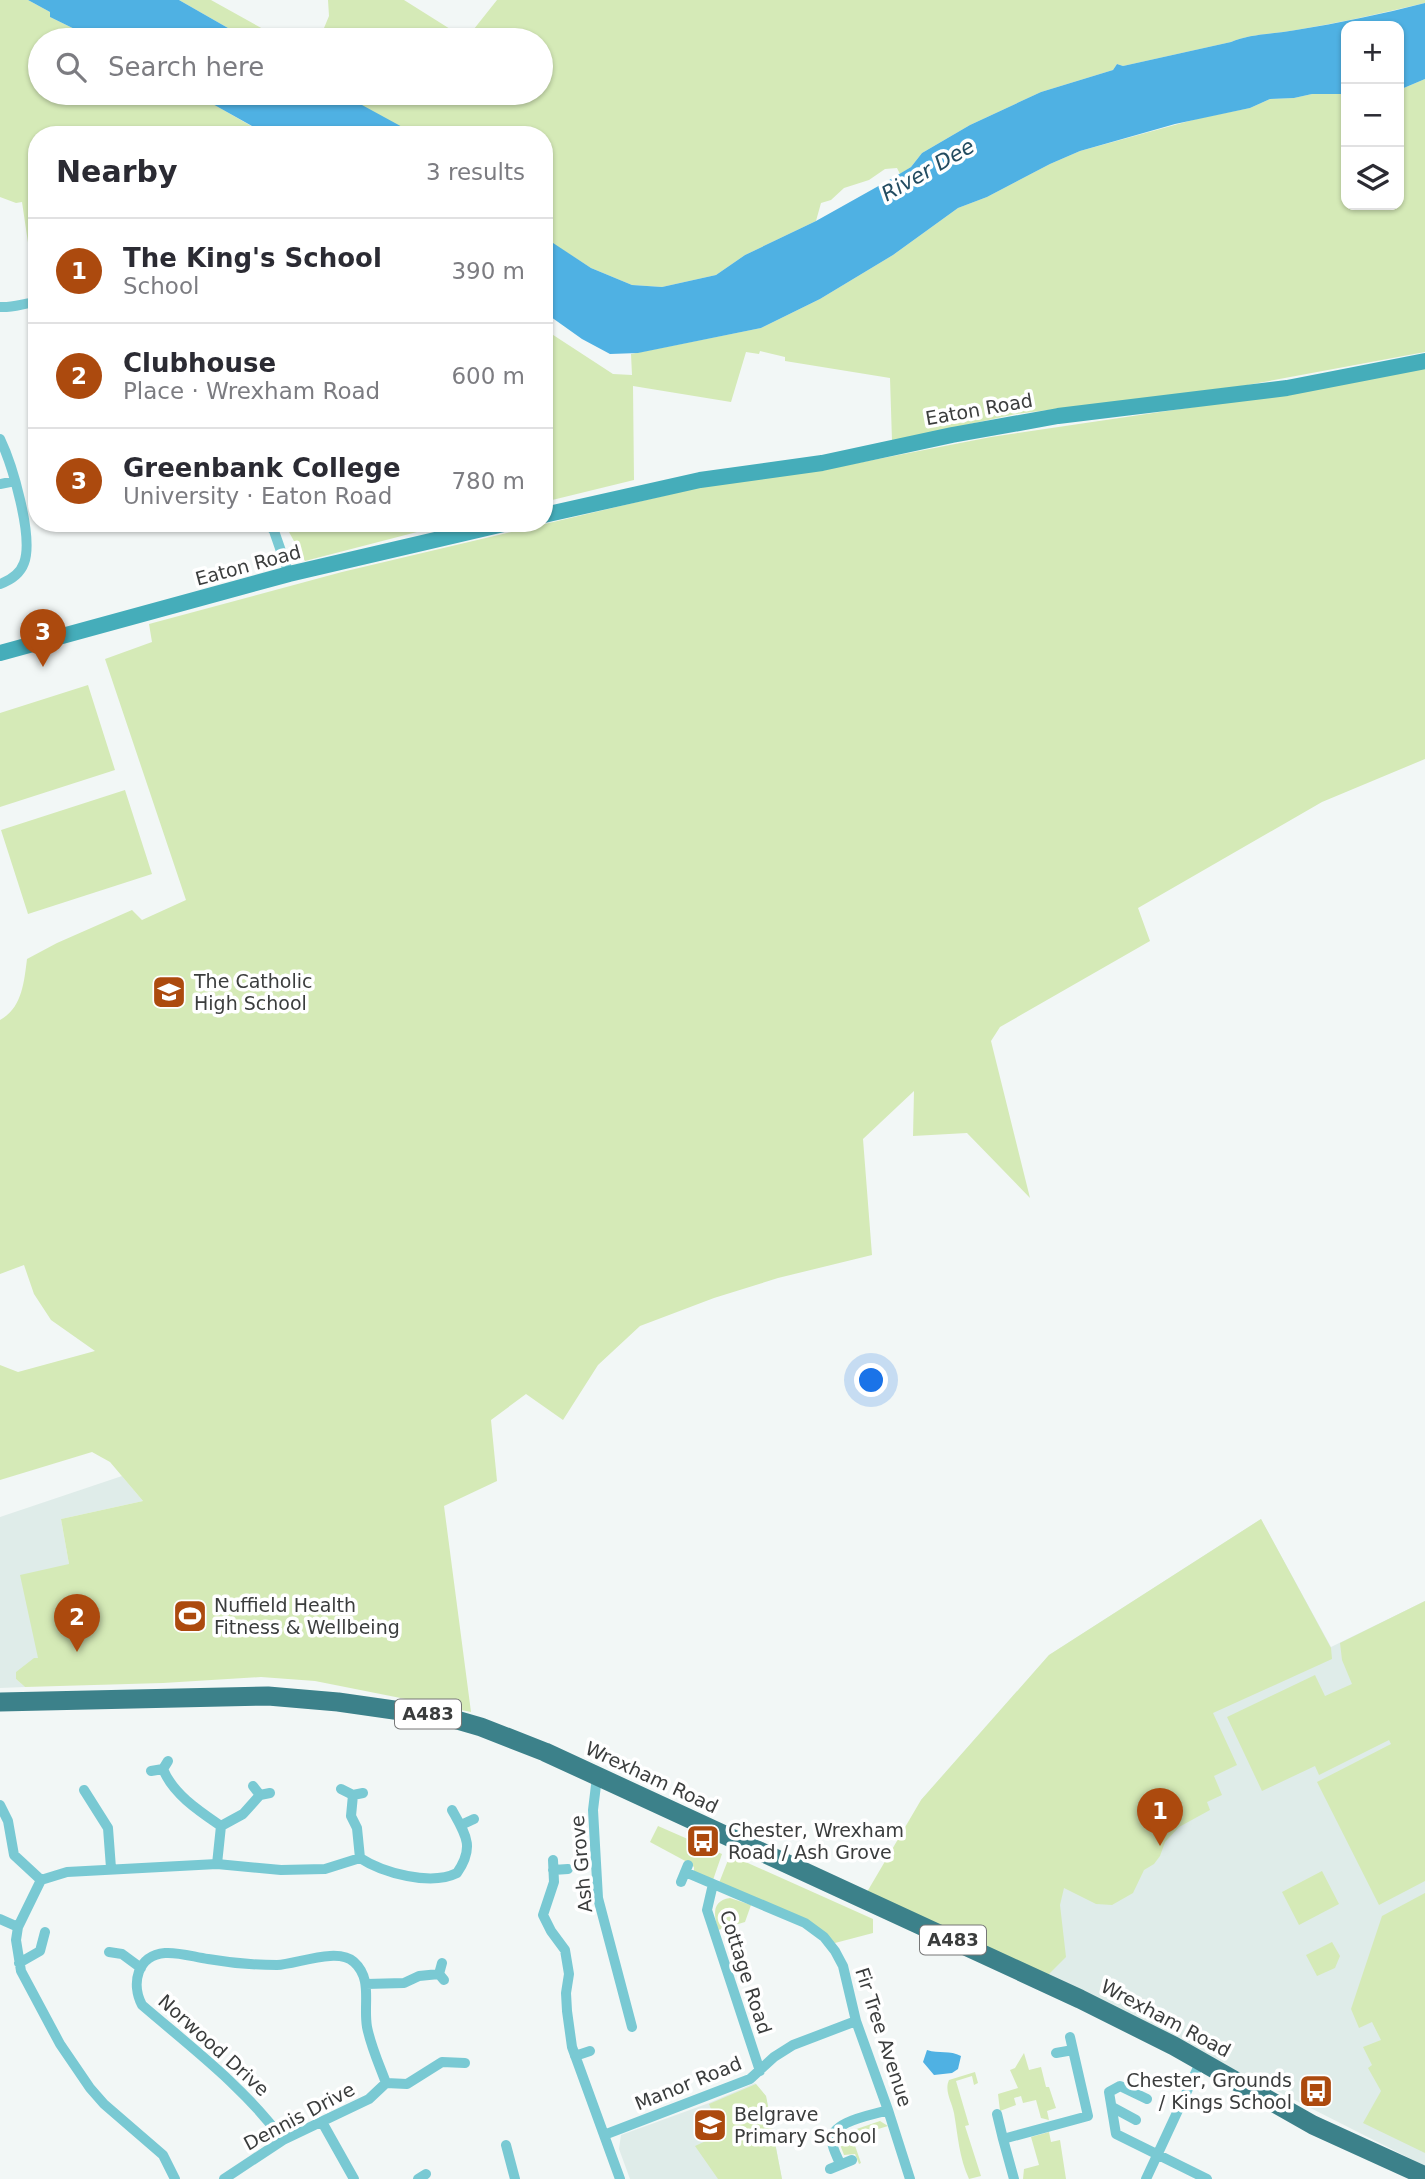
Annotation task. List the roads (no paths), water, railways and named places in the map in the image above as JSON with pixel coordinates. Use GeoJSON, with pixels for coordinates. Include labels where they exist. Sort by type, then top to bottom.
{"type":"FeatureCollection","features":[{"type":"Feature","properties":{"kind":"highway","name":"Wrexham Road"},"geometry":{"type":"LineString","coordinates":[[0,1702],[268,1696],[407,1710],[481,1727],[545,1752],[1080,1998],[1201,2061],[1313,2126],[1425,2176]]}},
{"type":"Feature","properties":{"kind":"street"},"geometry":{"type":"LineString","coordinates":[[0,307],[12,308],[28,303]]}},
{"type":"Feature","properties":{"kind":"street","name":"Eaton Road"},"geometry":{"type":"LineString","coordinates":[[553,513],[688,482],[822,463],[1058,416],[1287,388],[1425,361]]}},
{"type":"Feature","properties":{"kind":"street"},"geometry":{"type":"LineString","coordinates":[[0,439],[9,458],[27,537],[24,563],[11,580],[0,584]]}},
{"type":"Feature","properties":{"kind":"street"},"geometry":{"type":"LineString","coordinates":[[0,484],[15,481]]}},
{"type":"Feature","properties":{"kind":"street"},"geometry":{"type":"LineString","coordinates":[[274,532],[289,574]]}},
{"type":"Feature","properties":{"kind":"street","name":"Eaton Road"},"geometry":{"type":"LineString","coordinates":[[0,653],[289,574],[469,532]]}},
{"type":"Feature","properties":{"kind":"street"},"geometry":{"type":"LineString","coordinates":[[151,1771],[166,1765],[167,1779],[181,1794],[221,1826]]}},
{"type":"Feature","properties":{"kind":"street","name":"Ash Grove"},"geometry":{"type":"LineString","coordinates":[[597,1777],[593,1810],[598,1898],[632,2028]]}},
{"type":"Feature","properties":{"kind":"street"},"geometry":{"type":"LineString","coordinates":[[341,1788],[358,1794],[351,1816],[357,1828],[360,1858]]}},
{"type":"Feature","properties":{"kind":"street"},"geometry":{"type":"LineString","coordinates":[[84,1790],[108,1828],[111,1868]]}},
{"type":"Feature","properties":{"kind":"street"},"geometry":{"type":"LineString","coordinates":[[221,1826],[243,1814],[261,1791]]}},
{"type":"Feature","properties":{"kind":"street"},"geometry":{"type":"LineString","coordinates":[[0,1805],[8,1821],[14,1855],[41,1880]]}},
{"type":"Feature","properties":{"kind":"street"},"geometry":{"type":"LineString","coordinates":[[360,1858],[387,1871],[434,1880],[457,1873],[466,1857],[468,1846],[461,1825],[452,1810]]}},
{"type":"Feature","properties":{"kind":"street"},"geometry":{"type":"LineString","coordinates":[[461,1825],[474,1819]]}},
{"type":"Feature","properties":{"kind":"street"},"geometry":{"type":"LineString","coordinates":[[217,1864],[221,1826]]}},
{"type":"Feature","properties":{"kind":"street"},"geometry":{"type":"LineString","coordinates":[[175,2179],[163,2155],[104,2104],[90,2088],[60,2044],[19,1964],[16,1940],[18,1927],[41,1880],[67,1872],[111,1868],[217,1864],[281,1870],[325,1870],[360,1858]]}},
{"type":"Feature","properties":{"kind":"street"},"geometry":{"type":"LineString","coordinates":[[568,1869],[553,1865],[554,1882],[543,1915],[565,1950],[569,1963],[567,2011],[575,2056],[620,2179]]}},
{"type":"Feature","properties":{"kind":"street","name":"Fir Tree Avenue"},"geometry":{"type":"LineString","coordinates":[[684,1873],[806,1923],[824,1937],[843,1966],[856,2021],[910,2179]]}},
{"type":"Feature","properties":{"kind":"street","name":"Cottage Road"},"geometry":{"type":"LineString","coordinates":[[713,1884],[706,1904],[707,1910],[760,2071]]}},
{"type":"Feature","properties":{"kind":"street"},"geometry":{"type":"LineString","coordinates":[[0,1919],[18,1927]]}},
{"type":"Feature","properties":{"kind":"street"},"geometry":{"type":"LineString","coordinates":[[19,1964],[40,1951],[45,1932]]}},
{"type":"Feature","properties":{"kind":"street"},"geometry":{"type":"LineString","coordinates":[[109,1952],[122,1954],[141,1968],[149,1959],[167,1953],[250,1965],[282,1965],[340,1955],[349,1958],[363,1973],[366,1984],[367,2027],[386,2083]]}},
{"type":"Feature","properties":{"kind":"street","name":"Norwood Drive"},"geometry":{"type":"LineString","coordinates":[[141,1968],[135,1980],[136,1993],[142,2005],[241,2090],[283,2140]]}},
{"type":"Feature","properties":{"kind":"street"},"geometry":{"type":"LineString","coordinates":[[366,1984],[404,1983],[419,1976],[442,1972]]}},
{"type":"Feature","properties":{"kind":"street","name":"Manor Road"},"geometry":{"type":"LineString","coordinates":[[604,2135],[750,2079],[774,2057],[793,2045],[856,2021]]}},
{"type":"Feature","properties":{"kind":"street"},"geometry":{"type":"LineString","coordinates":[[1003,2138],[1089,2121],[1070,2037]]}},
{"type":"Feature","properties":{"kind":"street"},"geometry":{"type":"LineString","coordinates":[[1056,2053],[1073,2050]]}},
{"type":"Feature","properties":{"kind":"street"},"geometry":{"type":"LineString","coordinates":[[575,2056],[590,2051]]}},
{"type":"Feature","properties":{"kind":"street"},"geometry":{"type":"LineString","coordinates":[[1146,2179],[1201,2061]]}},
{"type":"Feature","properties":{"kind":"street","name":"Dennis Drive"},"geometry":{"type":"LineString","coordinates":[[224,2179],[283,2140],[369,2099],[386,2083],[407,2084],[442,2062],[468,2063]]}},
{"type":"Feature","properties":{"kind":"street"},"geometry":{"type":"LineString","coordinates":[[1147,2099],[1120,2086],[1109,2092],[1116,2134],[1207,2179]]}},
{"type":"Feature","properties":{"kind":"street"},"geometry":{"type":"LineString","coordinates":[[1112,2107],[1136,2120]]}},
{"type":"Feature","properties":{"kind":"street"},"geometry":{"type":"LineString","coordinates":[[852,2160],[835,2167],[831,2141],[833,2132],[842,2124],[888,2110]]}},
{"type":"Feature","properties":{"kind":"street"},"geometry":{"type":"LineString","coordinates":[[997,2114],[1014,2179]]}},
{"type":"Feature","properties":{"kind":"street"},"geometry":{"type":"LineString","coordinates":[[321,2122],[354,2179]]}},
{"type":"Feature","properties":{"kind":"street"},"geometry":{"type":"LineString","coordinates":[[515,2179],[507,2148],[520,2146]]}},
{"type":"Feature","properties":{"kind":"water"},"geometry":{"type":"Polygon","coordinates":[[[28,0],[179,0],[228,28],[72,28],[50,17],[50,12],[28,0]]]}},
{"type":"Feature","properties":{"kind":"water"},"geometry":{"type":"Polygon","coordinates":[[[1425,3],[1425,79],[1404,88],[1404,21],[1344,21],[1425,3]]]}},
{"type":"Feature","properties":{"kind":"water","name":"River Dee"},"geometry":{"type":"Polygon","coordinates":[[[1341,22],[1341,94],[1270,99],[1250,108],[1175,124],[1080,151],[987,197],[958,208],[893,255],[820,299],[761,328],[638,353],[610,354],[582,339],[553,318],[553,243],[591,268],[632,285],[662,287],[716,275],[745,255],[816,221],[891,179],[911,167],[922,153],[970,125],[1041,92],[1113,70],[1117,64],[1123,66],[1246,37],[1341,22]]]}},
{"type":"Feature","properties":{"kind":"water"},"geometry":{"type":"Polygon","coordinates":[[[214,105],[362,105],[400,126],[252,126],[214,105]]]}},
{"type":"Feature","properties":{"kind":"water"},"geometry":{"type":"Polygon","coordinates":[[[927,2050],[961,2056],[958,2069],[952,2073],[934,2075],[923,2062],[927,2050]]]}},
{"type":"Feature","properties":{"kind":"place","name":"Greenbank College"},"geometry":{"type":"Point","coordinates":[43,667]}},
{"type":"Feature","properties":{"kind":"place","name":"The Catholic High School"},"geometry":{"type":"Point","coordinates":[169,992]}},
{"type":"Feature","properties":{"kind":"place","name":"Nuffield Health Fitness & Wellbeing"},"geometry":{"type":"Point","coordinates":[190,1616]}},
{"type":"Feature","properties":{"kind":"place","name":"Clubhouse"},"geometry":{"type":"Point","coordinates":[77,1652]}},
{"type":"Feature","properties":{"kind":"place","name":"Chester, Wrexham Road / Ash Grove"},"geometry":{"type":"Point","coordinates":[703,1841]}},
{"type":"Feature","properties":{"kind":"place","name":"The King's School"},"geometry":{"type":"Point","coordinates":[1160,1846]}},
{"type":"Feature","properties":{"kind":"place","name":"Chester, Grounds / Kings School"},"geometry":{"type":"Point","coordinates":[1316,2091]}},
{"type":"Feature","properties":{"kind":"place","name":"Belgrave Primary School"},"geometry":{"type":"Point","coordinates":[710,2125]}}]}
